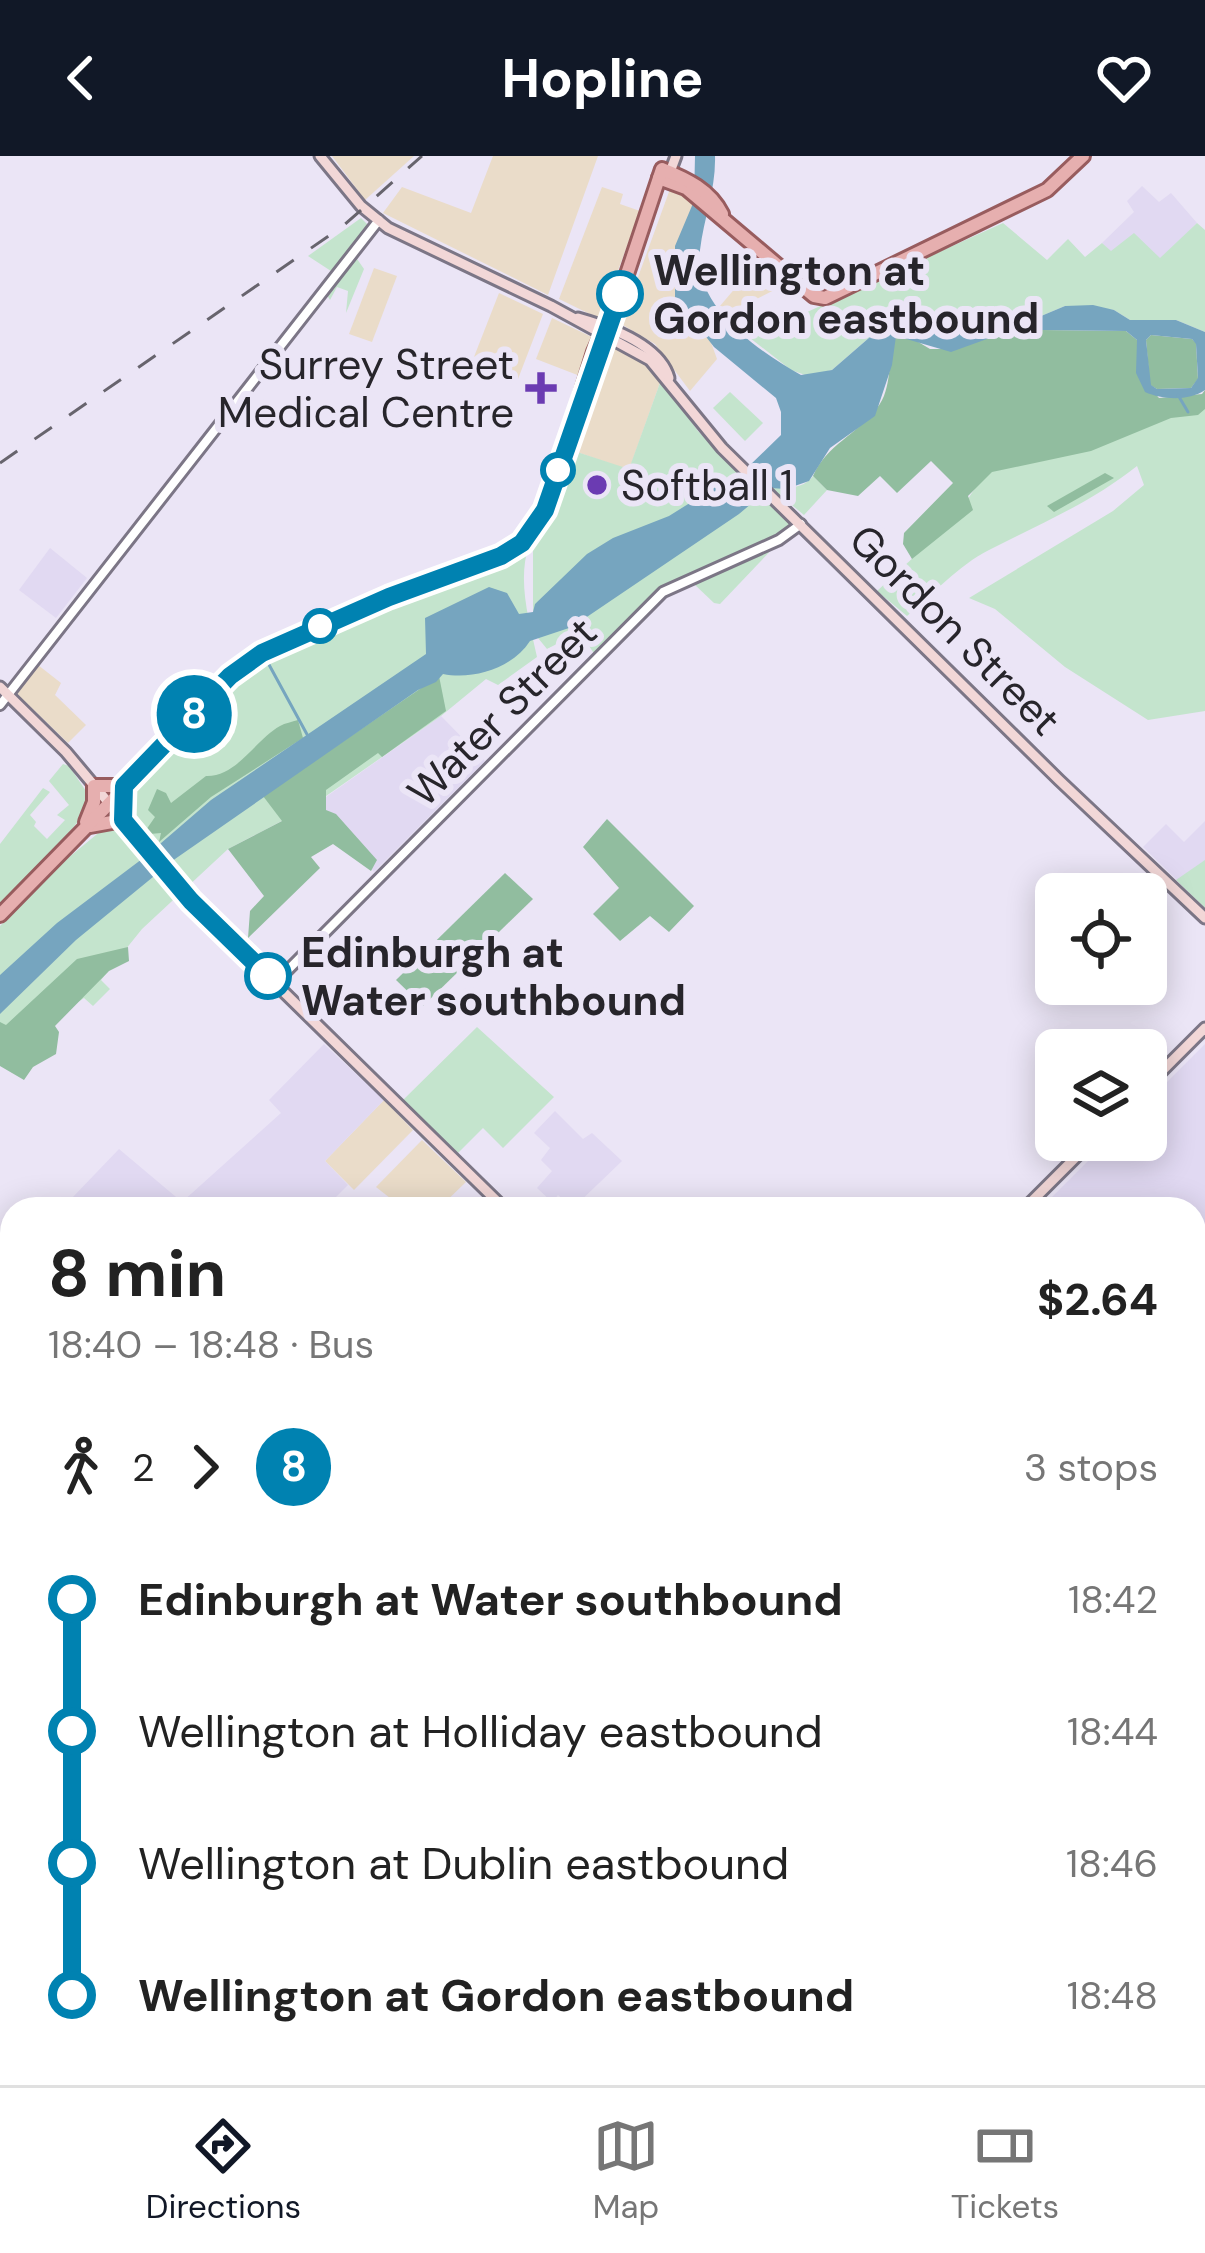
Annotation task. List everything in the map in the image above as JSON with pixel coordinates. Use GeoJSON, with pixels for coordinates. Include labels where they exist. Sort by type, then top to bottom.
{"type":"FeatureCollection","features":[{"type":"Feature","properties":{"kind":"main road"},"geometry":{"type":"LineString","coordinates":[[324,156],[375,217]]}},
{"type":"Feature","properties":{"kind":"main road"},"geometry":{"type":"LineString","coordinates":[[0,914],[230,676],[262,653],[389,597],[501,556],[522,543],[545,510],[594,362],[667,169],[814,296],[831,296],[1047,190],[1083,156]]}},
{"type":"Feature","properties":{"kind":"main road","name":"Gordon Street"},"geometry":{"type":"LineString","coordinates":[[375,217],[406,237],[646,356],[744,470],[1205,918]]}},
{"type":"Feature","properties":{"kind":"main road"},"geometry":{"type":"LineString","coordinates":[[4,691],[94,785],[191,901],[493,1197]]}},
{"type":"Feature","properties":{"kind":"main road"},"geometry":{"type":"LineString","coordinates":[[94,785],[124,786]]}},
{"type":"Feature","properties":{"kind":"main road"},"geometry":{"type":"LineString","coordinates":[[83,829],[94,802],[94,785]]}},
{"type":"Feature","properties":{"kind":"main road"},"geometry":{"type":"LineString","coordinates":[[123,820],[124,786]]}},
{"type":"Feature","properties":{"kind":"main road"},"geometry":{"type":"LineString","coordinates":[[83,829],[123,820]]}},
{"type":"Feature","properties":{"kind":"main road"},"geometry":{"type":"LineString","coordinates":[[1167,1066],[1205,1028]]}},
{"type":"Feature","properties":{"kind":"main road"},"geometry":{"type":"LineString","coordinates":[[1036,1197],[1072,1161]]}},
{"type":"Feature","properties":{"kind":"street"},"geometry":{"type":"LineString","coordinates":[[0,705],[4,691],[375,217]]}},
{"type":"Feature","properties":{"kind":"street","name":"Water Street"},"geometry":{"type":"LineString","coordinates":[[275,983],[663,592],[779,540],[801,524]]}},
{"type":"Feature","properties":{"kind":"shaded area"},"geometry":{"type":"Polygon","coordinates":[[[332,156],[414,156],[365,200],[332,156]]]}},
{"type":"Feature","properties":{"kind":"shaded area"},"geometry":{"type":"Polygon","coordinates":[[[493,156],[598,156],[548,295],[383,213],[402,187],[471,213],[493,156]]]}},
{"type":"Feature","properties":{"kind":"shaded area"},"geometry":{"type":"Polygon","coordinates":[[[1142,186],[1159,202],[1171,193],[1197,223],[1160,259],[1111,252],[1102,243],[1134,212],[1127,201],[1142,186]]]}},
{"type":"Feature","properties":{"kind":"shaded area"},"geometry":{"type":"Polygon","coordinates":[[[602,187],[623,194],[620,204],[640,211],[600,319],[559,299],[602,187]]]}},
{"type":"Feature","properties":{"kind":"shaded area"},"geometry":{"type":"Polygon","coordinates":[[[670,189],[694,201],[693,324],[709,337],[717,359],[690,391],[655,344],[621,324],[670,189]]]}},
{"type":"Feature","properties":{"kind":"shaded area"},"geometry":{"type":"Polygon","coordinates":[[[760,259],[788,283],[733,311],[720,306],[760,259]]]}},
{"type":"Feature","properties":{"kind":"shaded area"},"geometry":{"type":"Polygon","coordinates":[[[374,268],[397,276],[372,342],[349,334],[374,268]]]}},
{"type":"Feature","properties":{"kind":"shaded area"},"geometry":{"type":"Polygon","coordinates":[[[499,293],[543,314],[518,379],[472,362],[499,293]]]}},
{"type":"Feature","properties":{"kind":"shaded area"},"geometry":{"type":"Polygon","coordinates":[[[552,318],[594,338],[580,376],[536,359],[552,318]]]}},
{"type":"Feature","properties":{"kind":"shaded area"},"geometry":{"type":"Polygon","coordinates":[[[610,347],[644,360],[661,380],[629,470],[574,451],[610,347]]]}},
{"type":"Feature","properties":{"kind":"shaded area"},"geometry":{"type":"Polygon","coordinates":[[[50,548],[87,578],[56,618],[19,590],[50,548]]]}},
{"type":"Feature","properties":{"kind":"shaded area"},"geometry":{"type":"Polygon","coordinates":[[[38,665],[61,683],[55,695],[86,725],[68,743],[17,694],[38,665]]]}},
{"type":"Feature","properties":{"kind":"shaded area"},"geometry":{"type":"Polygon","coordinates":[[[441,716],[485,761],[374,872],[316,804],[441,716]]]}},
{"type":"Feature","properties":{"kind":"shaded area"},"geometry":{"type":"Polygon","coordinates":[[[1205,821],[1205,907],[1143,847],[1166,824],[1184,842],[1205,821]]]}},
{"type":"Feature","properties":{"kind":"shaded area"},"geometry":{"type":"Polygon","coordinates":[[[324,1044],[384,1100],[325,1161],[348,1185],[336,1197],[188,1197],[281,1113],[269,1100],[324,1044]]]}},
{"type":"Feature","properties":{"kind":"shaded area"},"geometry":{"type":"Polygon","coordinates":[[[1205,1044],[1205,1197],[1052,1197],[1088,1161],[1167,1161],[1167,1082],[1205,1044]]]}},
{"type":"Feature","properties":{"kind":"shaded area"},"geometry":{"type":"Polygon","coordinates":[[[384,1100],[413,1130],[354,1190],[325,1161],[384,1100]]]}},
{"type":"Feature","properties":{"kind":"shaded area"},"geometry":{"type":"Polygon","coordinates":[[[555,1111],[583,1139],[592,1133],[622,1161],[584,1197],[547,1197],[537,1188],[552,1171],[541,1160],[550,1148],[534,1133],[555,1111]]]}},
{"type":"Feature","properties":{"kind":"shaded area"},"geometry":{"type":"Polygon","coordinates":[[[422,1140],[466,1182],[450,1197],[389,1197],[376,1187],[422,1140]]]}},
{"type":"Feature","properties":{"kind":"shaded area"},"geometry":{"type":"Polygon","coordinates":[[[119,1149],[176,1197],[73,1197],[119,1149]]]}},
{"type":"Feature","properties":{"kind":"green space"},"geometry":{"type":"Polygon","coordinates":[[[361,218],[368,225],[331,271],[308,256],[361,218]]]}},
{"type":"Feature","properties":{"kind":"green space"},"geometry":{"type":"Polygon","coordinates":[[[1003,223],[1047,260],[1068,239],[1085,257],[1102,243],[1111,251],[1134,233],[1160,258],[1197,223],[1205,230],[1205,332],[1176,320],[1130,320],[1114,310],[1065,306],[1034,319],[999,320],[957,333],[918,322],[870,337],[832,370],[808,376],[791,370],[750,338],[1003,223]]]}},
{"type":"Feature","properties":{"kind":"green space"},"geometry":{"type":"Polygon","coordinates":[[[355,256],[364,269],[346,313],[348,291],[337,287],[330,300],[325,292],[355,256]]]}},
{"type":"Feature","properties":{"kind":"green space"},"geometry":{"type":"Polygon","coordinates":[[[1042,330],[1126,331],[1137,340],[1137,373],[1159,398],[1205,390],[1205,409],[1091,451],[992,472],[968,496],[973,510],[912,559],[903,544],[904,533],[953,483],[931,461],[897,493],[880,476],[858,496],[827,490],[813,476],[826,456],[882,400],[896,336],[930,349],[954,349],[998,335],[1042,330]]]}},
{"type":"Feature","properties":{"kind":"green space"},"geometry":{"type":"Polygon","coordinates":[[[1151,335],[1196,343],[1198,379],[1191,388],[1150,385],[1146,340],[1151,335]]]}},
{"type":"Feature","properties":{"kind":"green space"},"geometry":{"type":"Polygon","coordinates":[[[661,380],[698,431],[791,525],[776,537],[661,588],[595,655],[580,632],[547,649],[538,638],[533,612],[533,549],[551,516],[574,451],[629,469],[661,380]]]}},
{"type":"Feature","properties":{"kind":"green space"},"geometry":{"type":"Polygon","coordinates":[[[730,392],[763,423],[745,441],[713,408],[730,392]]]}},
{"type":"Feature","properties":{"kind":"green space"},"geometry":{"type":"Polygon","coordinates":[[[1205,396],[1205,711],[1148,720],[1065,667],[995,609],[969,598],[1113,511],[1144,485],[1137,466],[1084,502],[978,556],[907,616],[877,591],[954,520],[993,461],[1205,396]]]}},
{"type":"Feature","properties":{"kind":"green space"},"geometry":{"type":"Polygon","coordinates":[[[1105,473],[1114,478],[1054,512],[1047,506],[1105,473]]]}},
{"type":"Feature","properties":{"kind":"green space"},"geometry":{"type":"Polygon","coordinates":[[[813,476],[827,490],[804,515],[770,487],[799,486],[813,476]]]}},
{"type":"Feature","properties":{"kind":"green space"},"geometry":{"type":"Polygon","coordinates":[[[778,543],[720,604],[694,584],[778,543]]]}},
{"type":"Feature","properties":{"kind":"green space"},"geometry":{"type":"Polygon","coordinates":[[[529,545],[524,587],[537,657],[498,685],[486,679],[316,803],[228,849],[142,929],[101,980],[110,989],[93,1006],[84,998],[0,1056],[0,926],[56,868],[108,825],[119,828],[134,812],[131,798],[159,761],[231,688],[268,657],[504,561],[529,545]]]}},
{"type":"Feature","properties":{"kind":"green space"},"geometry":{"type":"Polygon","coordinates":[[[439,676],[446,711],[326,790],[326,810],[336,814],[377,860],[371,871],[333,844],[311,857],[320,868],[248,938],[250,911],[264,896],[228,849],[282,821],[263,796],[439,676]]]}},
{"type":"Feature","properties":{"kind":"green space"},"geometry":{"type":"Polygon","coordinates":[[[298,720],[303,738],[211,797],[159,842],[161,833],[146,830],[155,817],[148,810],[157,789],[171,803],[206,776],[227,771],[280,726],[298,720]]]}},
{"type":"Feature","properties":{"kind":"green space"},"geometry":{"type":"Polygon","coordinates":[[[63,764],[88,794],[89,808],[0,904],[0,844],[43,788],[50,792],[30,815],[34,826],[47,839],[65,820],[57,815],[69,805],[49,781],[63,764]]]}},
{"type":"Feature","properties":{"kind":"green space"},"geometry":{"type":"Polygon","coordinates":[[[607,819],[694,906],[669,932],[650,916],[620,941],[593,914],[619,888],[583,847],[607,819]]]}},
{"type":"Feature","properties":{"kind":"green space"},"geometry":{"type":"Polygon","coordinates":[[[1205,860],[1205,908],[1176,880],[1205,860]]]}},
{"type":"Feature","properties":{"kind":"green space"},"geometry":{"type":"Polygon","coordinates":[[[505,873],[533,899],[423,1006],[396,980],[505,873]]]}},
{"type":"Feature","properties":{"kind":"green space"},"geometry":{"type":"Polygon","coordinates":[[[128,947],[129,961],[109,971],[55,1026],[59,1032],[56,1054],[33,1067],[24,1080],[0,1066],[0,1022],[6,1025],[77,959],[128,947]]]}},
{"type":"Feature","properties":{"kind":"green space"},"geometry":{"type":"Polygon","coordinates":[[[477,1027],[554,1097],[503,1148],[483,1128],[458,1153],[403,1100],[477,1027]]]}},
{"type":"Feature","properties":{"kind":"water"},"geometry":{"type":"Polygon","coordinates":[[[695,156],[715,156],[700,250],[706,289],[731,324],[801,375],[832,370],[870,337],[907,323],[933,324],[943,332],[957,333],[999,320],[1034,319],[1065,306],[1093,305],[1130,320],[1176,320],[1205,332],[1205,390],[1176,398],[1145,392],[1136,373],[1137,340],[1126,331],[1042,330],[998,335],[951,352],[896,336],[875,416],[830,448],[809,481],[786,489],[770,488],[572,627],[530,641],[502,665],[479,674],[443,674],[418,690],[175,859],[76,940],[0,1014],[0,975],[57,923],[211,800],[426,654],[425,618],[489,587],[507,593],[519,614],[533,612],[535,604],[587,554],[669,516],[749,466],[781,435],[776,398],[714,347],[675,297],[675,246],[694,201],[695,156]],[[1151,335],[1146,340],[1151,385],[1191,388],[1198,378],[1192,339],[1151,335]]]}},
{"type":"Feature","properties":{"kind":"waterway"},"geometry":{"type":"LineString","coordinates":[[1178,395],[1188,412]]}},
{"type":"Feature","properties":{"kind":"waterway"},"geometry":{"type":"LineString","coordinates":[[267,661],[309,738]]}},
{"type":"Feature","properties":{"kind":"railway"},"geometry":{"type":"LineString","coordinates":[[0,463],[343,226],[422,156]]}},
{"type":"Feature","properties":{"kind":"bus line","name":"8"},"geometry":{"type":"LineString","coordinates":[[268,976],[191,901],[123,820],[124,786],[230,676],[262,653],[389,597],[501,556],[522,543],[545,510],[620,294]]}},
{"type":"Feature","properties":{"kind":"place","name":"Wellington at Gordon eastbound"},"geometry":{"type":"Point","coordinates":[620,294]}},
{"type":"Feature","properties":{"kind":"place","name":"Surrey Street Medical Centre"},"geometry":{"type":"Point","coordinates":[541,388]}},
{"type":"Feature","properties":{"kind":"place","name":"Softball 1"},"geometry":{"type":"Point","coordinates":[597,485]}},
{"type":"Feature","properties":{"kind":"place","name":"Edinburgh at Water southbound"},"geometry":{"type":"Point","coordinates":[268,976]}}]}
